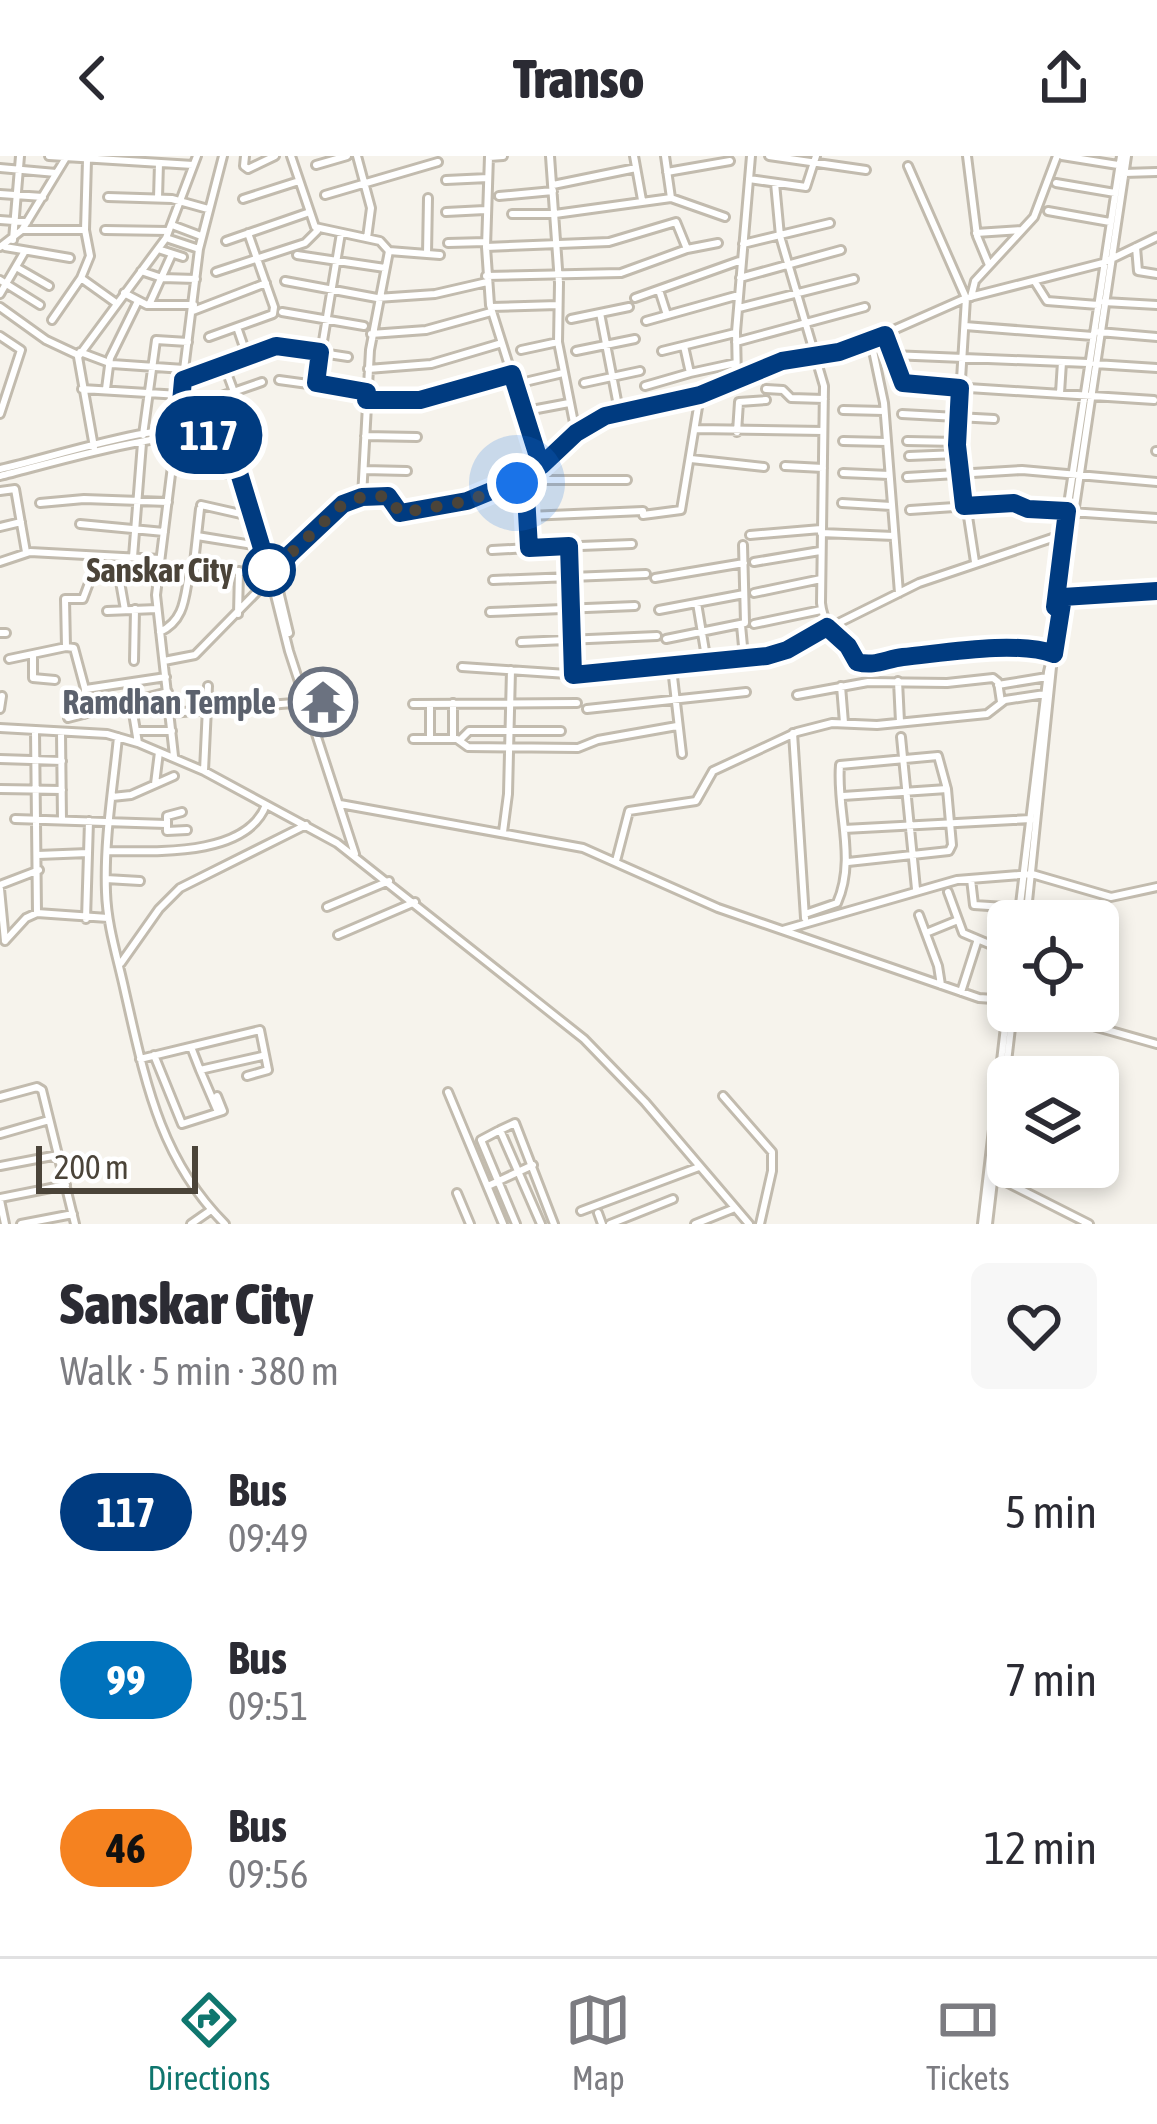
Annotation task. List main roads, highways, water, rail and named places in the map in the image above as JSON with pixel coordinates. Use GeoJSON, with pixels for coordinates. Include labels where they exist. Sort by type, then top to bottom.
{"type":"FeatureCollection","features":[{"type":"Feature","properties":{"kind":"place","name":"Sanskar City"},"geometry":{"type":"Point","coordinates":[269,570]}},
{"type":"Feature","properties":{"kind":"place","name":"Ramdhan Temple"},"geometry":{"type":"Point","coordinates":[323,702]}}]}
